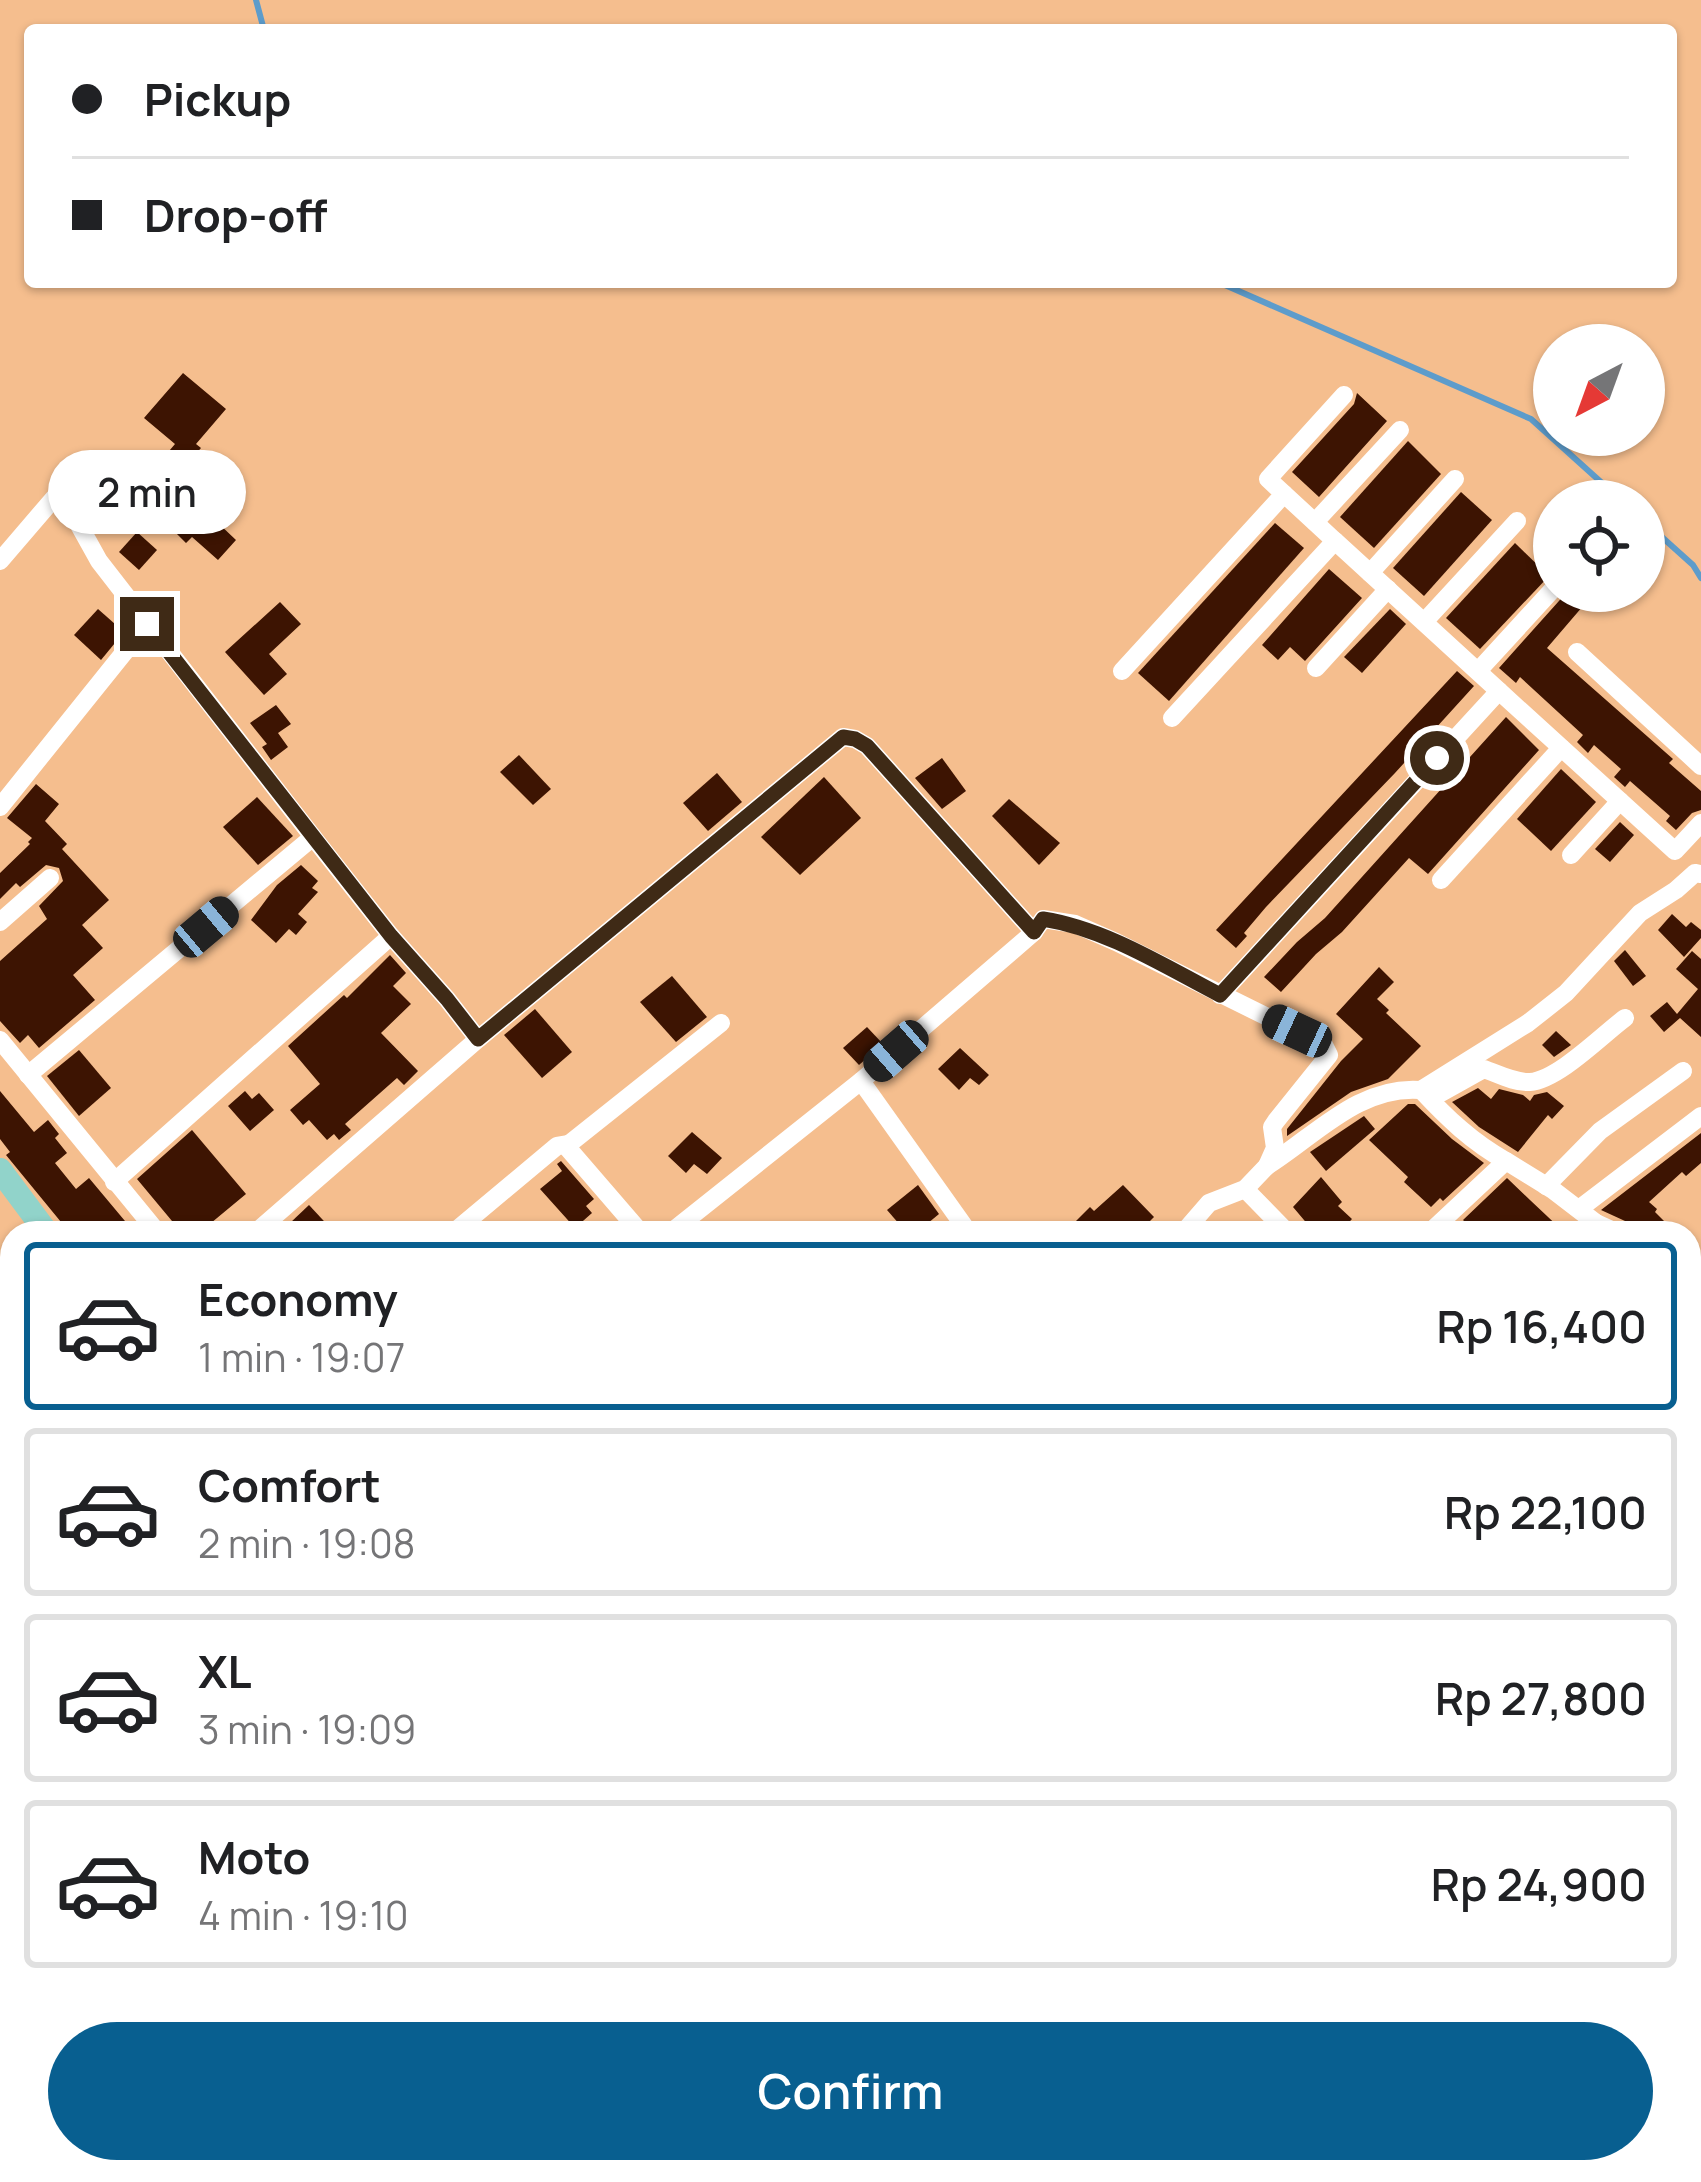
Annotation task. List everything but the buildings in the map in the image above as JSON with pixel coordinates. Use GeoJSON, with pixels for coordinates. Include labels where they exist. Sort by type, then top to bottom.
{"type":"FeatureCollection","features":[{"type":"Feature","properties":{"kind":"main road"},"geometry":{"type":"LineString","coordinates":[[0,1170],[38,1221]]}},
{"type":"Feature","properties":{"kind":"street"},"geometry":{"type":"LineString","coordinates":[[1344,395],[1268,479],[1675,851],[1701,823]]}},
{"type":"Feature","properties":{"kind":"street"},"geometry":{"type":"LineString","coordinates":[[1315,522],[1400,430]]}},
{"type":"Feature","properties":{"kind":"street"},"geometry":{"type":"LineString","coordinates":[[1370,573],[1456,479]]}},
{"type":"Feature","properties":{"kind":"street"},"geometry":{"type":"LineString","coordinates":[[1122,671],[1284,494]]}},
{"type":"Feature","properties":{"kind":"street"},"geometry":{"type":"LineString","coordinates":[[0,561],[51,501],[61,496],[99,561],[147,624],[391,936],[478,1039]]}},
{"type":"Feature","properties":{"kind":"street"},"geometry":{"type":"LineString","coordinates":[[1424,622],[1517,520]]}},
{"type":"Feature","properties":{"kind":"street"},"geometry":{"type":"LineString","coordinates":[[1172,718],[1335,541]]}},
{"type":"Feature","properties":{"kind":"street"},"geometry":{"type":"LineString","coordinates":[[1316,668],[1388,589]]}},
{"type":"Feature","properties":{"kind":"street"},"geometry":{"type":"LineString","coordinates":[[1478,671],[1533,611]]}},
{"type":"Feature","properties":{"kind":"street"},"geometry":{"type":"LineString","coordinates":[[0,807],[147,624]]}},
{"type":"Feature","properties":{"kind":"street"},"geometry":{"type":"LineString","coordinates":[[1576,652],[1701,766]]}},
{"type":"Feature","properties":{"kind":"street"},"geometry":{"type":"LineString","coordinates":[[1220,995],[1499,691]]}},
{"type":"Feature","properties":{"kind":"street"},"geometry":{"type":"LineString","coordinates":[[269,1221],[478,1039],[843,737],[867,746],[1034,932]]}},
{"type":"Feature","properties":{"kind":"street"},"geometry":{"type":"LineString","coordinates":[[1441,880],[1562,748]]}},
{"type":"Feature","properties":{"kind":"street"},"geometry":{"type":"LineString","coordinates":[[1571,855],[1620,802]]}},
{"type":"Feature","properties":{"kind":"street"},"geometry":{"type":"LineString","coordinates":[[28,1076],[313,837]]}},
{"type":"Feature","properties":{"kind":"street"},"geometry":{"type":"LineString","coordinates":[[1420,1090],[1528,1023],[1566,993],[1640,913],[1695,873],[1701,874]]}},
{"type":"Feature","properties":{"kind":"street"},"geometry":{"type":"LineString","coordinates":[[0,922],[50,878]]}},
{"type":"Feature","properties":{"kind":"street"},"geometry":{"type":"LineString","coordinates":[[685,1221],[861,1081],[1034,932],[1043,919],[1075,924],[1116,942],[1324,1045],[1329,1055],[1273,1127],[1275,1148],[1267,1166]]}},
{"type":"Feature","properties":{"kind":"street"},"geometry":{"type":"LineString","coordinates":[[114,1182],[391,936]]}},
{"type":"Feature","properties":{"kind":"street"},"geometry":{"type":"LineString","coordinates":[[1193,1221],[1209,1203],[1245,1189],[1267,1166],[1336,1115],[1366,1100],[1405,1089],[1441,1093],[1484,1069],[1524,1082],[1538,1081],[1625,1018]]}},
{"type":"Feature","properties":{"kind":"street"},"geometry":{"type":"LineString","coordinates":[[467,1221],[557,1146],[569,1144],[722,1023]]}},
{"type":"Feature","properties":{"kind":"street"},"geometry":{"type":"LineString","coordinates":[[0,1040],[148,1221]]}},
{"type":"Feature","properties":{"kind":"street"},"geometry":{"type":"LineString","coordinates":[[1546,1186],[1600,1131],[1683,1071]]}},
{"type":"Feature","properties":{"kind":"street"},"geometry":{"type":"LineString","coordinates":[[861,1081],[960,1221]]}},
{"type":"Feature","properties":{"kind":"street"},"geometry":{"type":"LineString","coordinates":[[1420,1090],[1480,1147],[1579,1209],[1586,1221]]}},
{"type":"Feature","properties":{"kind":"street"},"geometry":{"type":"LineString","coordinates":[[1579,1209],[1701,1116]]}},
{"type":"Feature","properties":{"kind":"street"},"geometry":{"type":"LineString","coordinates":[[569,1144],[566,1146],[630,1221]]}},
{"type":"Feature","properties":{"kind":"street"},"geometry":{"type":"LineString","coordinates":[[1442,1221],[1506,1161]]}},
{"type":"Feature","properties":{"kind":"street"},"geometry":{"type":"LineString","coordinates":[[1245,1189],[1276,1221]]}},
{"type":"Feature","properties":{"kind":"waterway"},"geometry":{"type":"LineString","coordinates":[[256,0],[262,24]]}},
{"type":"Feature","properties":{"kind":"waterway"},"geometry":{"type":"LineString","coordinates":[[1232,288],[1531,419],[1599,480]]}},
{"type":"Feature","properties":{"kind":"waterway"},"geometry":{"type":"LineString","coordinates":[[1665,540],[1701,578]]}},
{"type":"Feature","properties":{"kind":"route"},"geometry":{"type":"LineString","coordinates":[[147,624],[391,936],[478,1039],[843,737],[867,746],[1034,932],[1043,919],[1075,924],[1220,995],[1437,758]]}}]}
